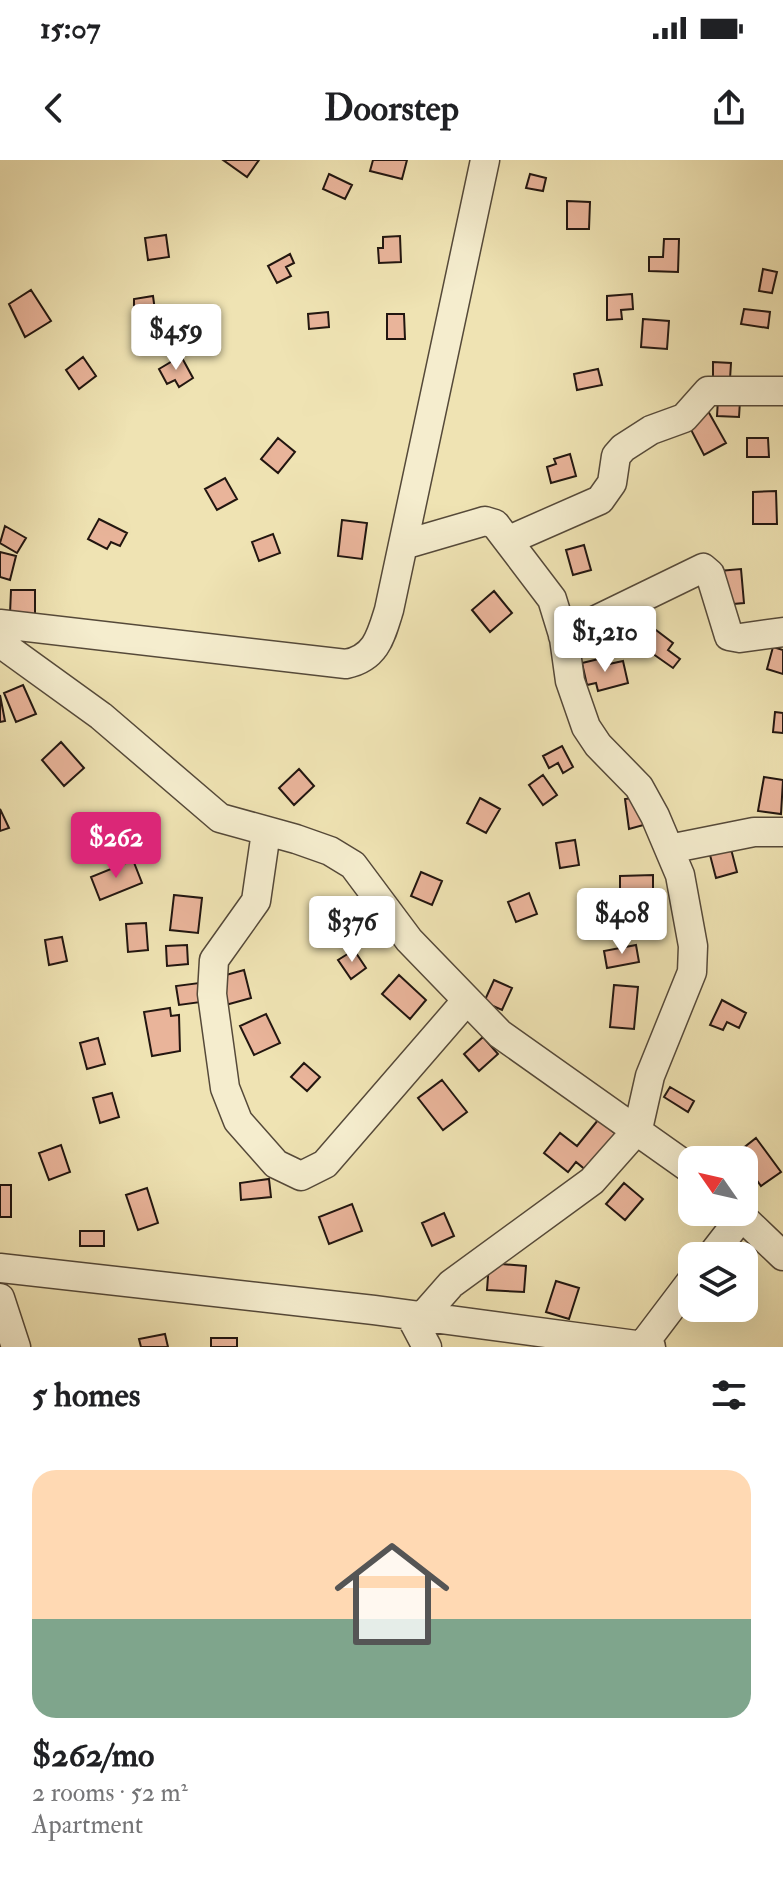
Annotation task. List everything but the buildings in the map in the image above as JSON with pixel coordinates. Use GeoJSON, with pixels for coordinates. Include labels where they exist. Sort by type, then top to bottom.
{"type":"FeatureCollection","features":[{"type":"Feature","properties":{"kind":"street"},"geometry":{"type":"LineString","coordinates":[[0,624],[346,664],[362,661],[376,648],[389,610],[485,160]]}},
{"type":"Feature","properties":{"kind":"street"},"geometry":{"type":"LineString","coordinates":[[509,540],[600,500],[612,483],[616,456],[623,448],[651,430],[684,418],[708,391],[783,391]]}},
{"type":"Feature","properties":{"kind":"street"},"geometry":{"type":"LineString","coordinates":[[403,545],[485,521],[495,524],[552,599],[563,636],[570,681],[586,727],[598,745],[639,787],[680,875],[693,946],[692,972],[650,1076],[638,1129],[592,1181],[527,1232],[463,1275],[416,1316]]}},
{"type":"Feature","properties":{"kind":"street"},"geometry":{"type":"LineString","coordinates":[[563,636],[703,568],[710,574],[729,636],[740,638],[783,632]]}},
{"type":"Feature","properties":{"kind":"street"},"geometry":{"type":"LineString","coordinates":[[0,643],[101,716],[220,818],[330,851],[353,865],[409,940],[500,1034],[615,1118],[638,1129],[678,1159]]}},
{"type":"Feature","properties":{"kind":"street"},"geometry":{"type":"LineString","coordinates":[[266,832],[256,901],[220,948],[212,975],[225,1088],[238,1121],[276,1164],[301,1176],[325,1164],[467,1000]]}},
{"type":"Feature","properties":{"kind":"street"},"geometry":{"type":"LineString","coordinates":[[669,849],[754,832],[783,832]]}},
{"type":"Feature","properties":{"kind":"street"},"geometry":{"type":"LineString","coordinates":[[756,1226],[778,1241]]}},
{"type":"Feature","properties":{"kind":"street"},"geometry":{"type":"LineString","coordinates":[[0,1268],[416,1316],[638,1346],[678,1297]]}},
{"type":"Feature","properties":{"kind":"street"},"geometry":{"type":"LineString","coordinates":[[0,1298],[16,1347]]}},
{"type":"Feature","properties":{"kind":"street"},"geometry":{"type":"LineString","coordinates":[[416,1316],[427,1347]]}}]}
